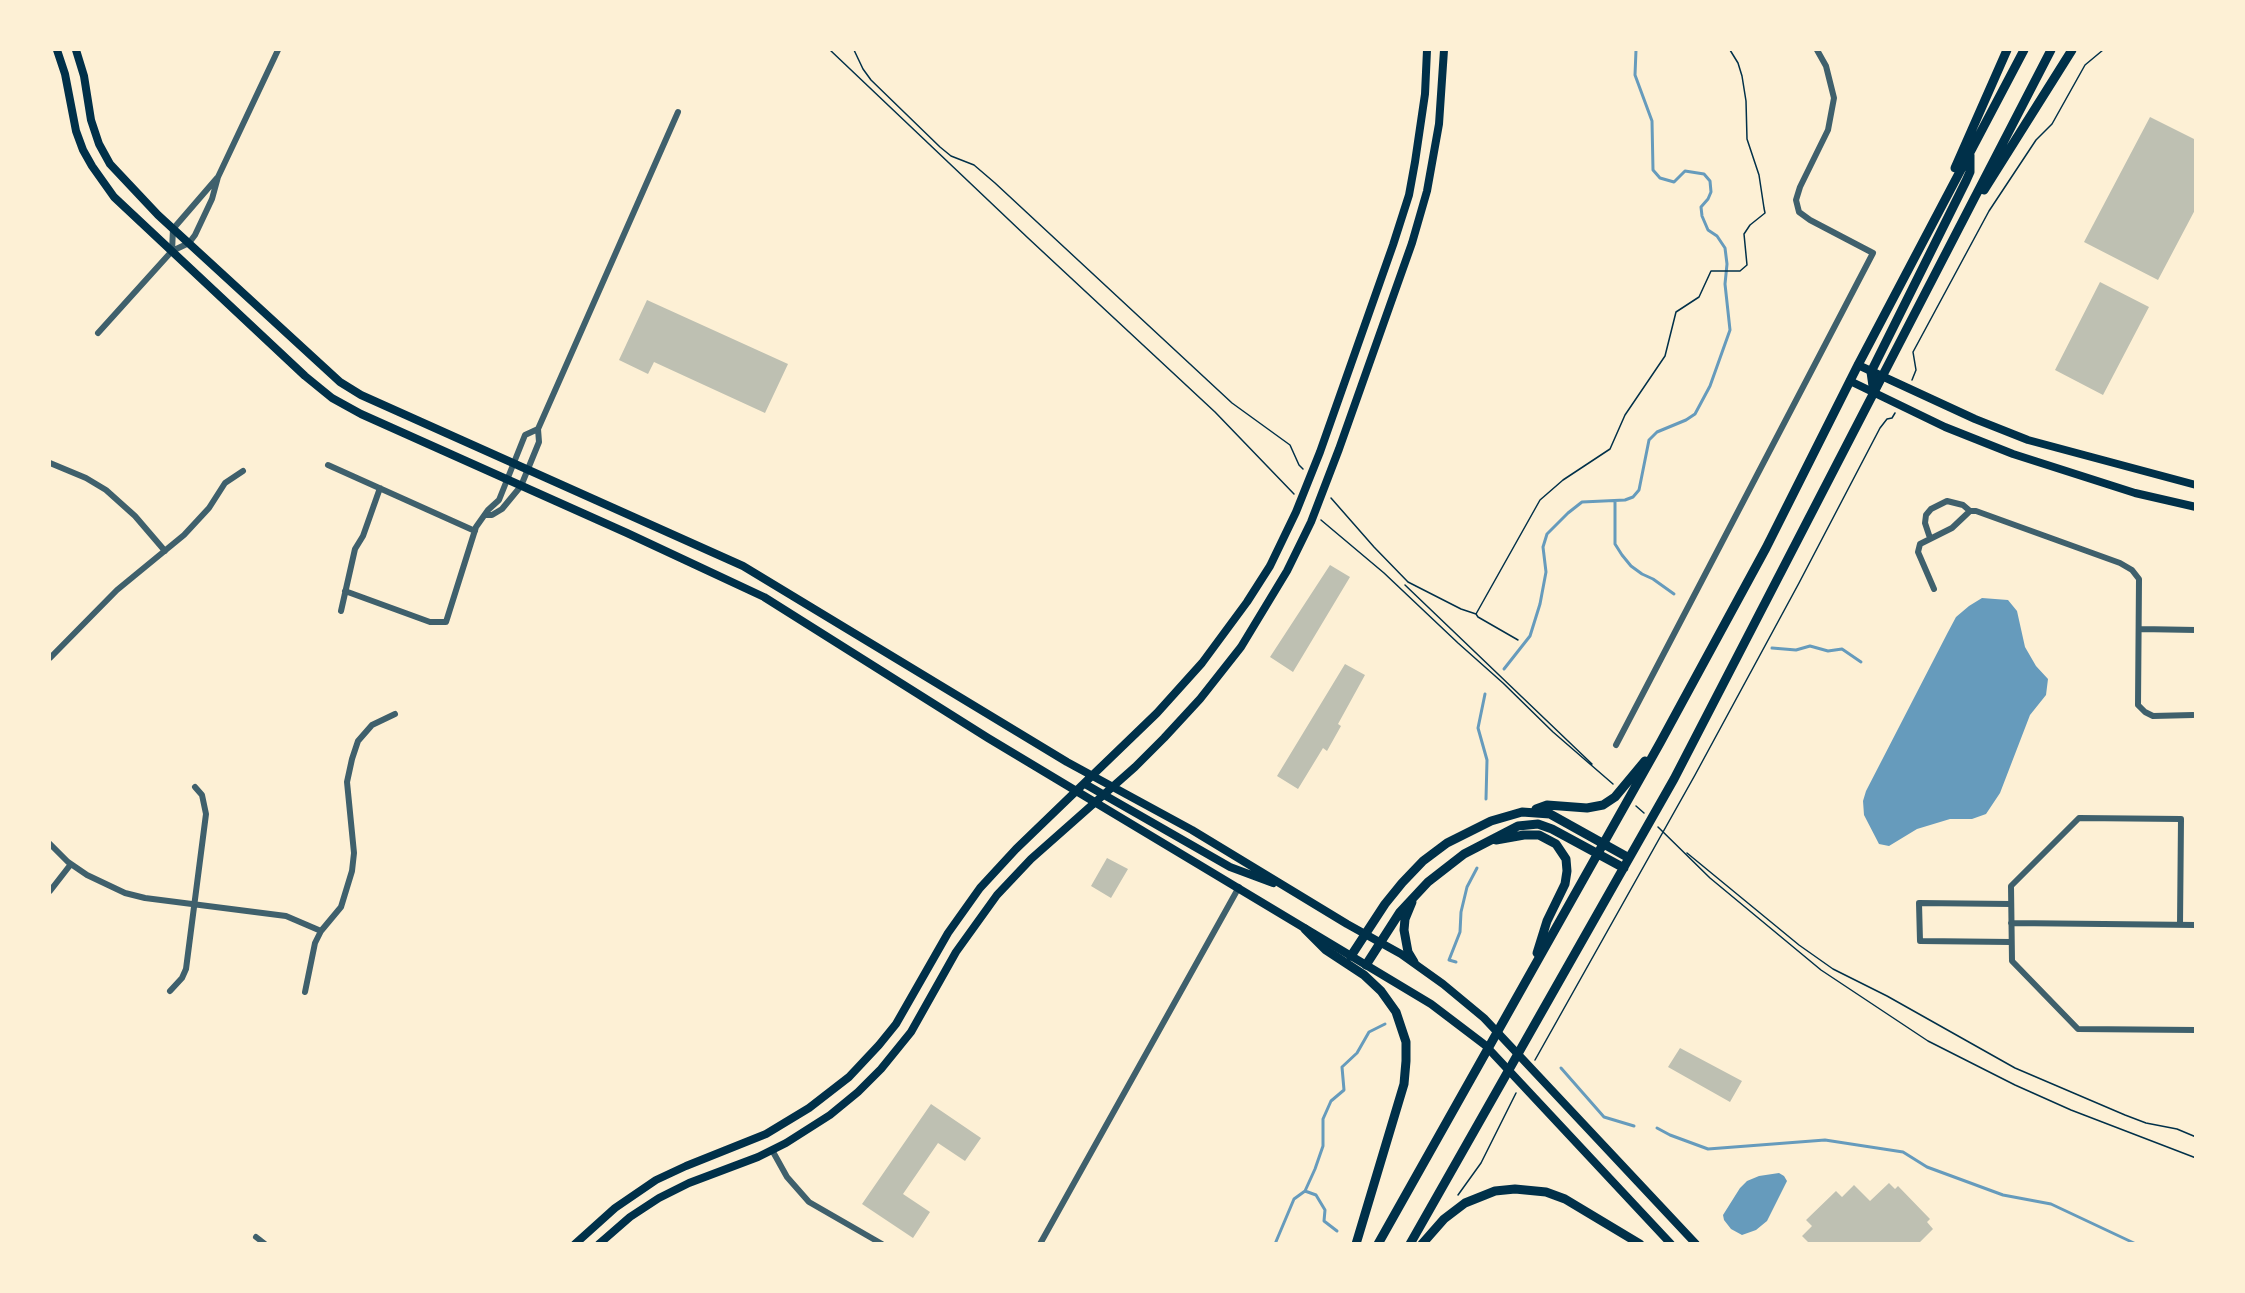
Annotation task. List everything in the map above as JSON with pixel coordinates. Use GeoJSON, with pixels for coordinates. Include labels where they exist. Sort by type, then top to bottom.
{"type":"FeatureCollection","features":[{"type":"Feature","properties":{"kind":"highway"},"geometry":{"type":"LineString","coordinates":[[1927,232],[2007,50]]}},
{"type":"Feature","properties":{"kind":"highway"},"geometry":{"type":"LineString","coordinates":[[1378,1244],[1660,743],[1766,548],[1858,365],[2024,50]]}},
{"type":"Feature","properties":{"kind":"highway"},"geometry":{"type":"LineString","coordinates":[[1410,1244],[1624,868],[1744,646],[2051,50]]}},
{"type":"Feature","properties":{"kind":"highway"},"geometry":{"type":"LineString","coordinates":[[1949,246],[2072,50]]}},
{"type":"Feature","properties":{"kind":"highway"},"geometry":{"type":"LineString","coordinates":[[1874,393],[1871,372],[1966,181],[1970,171],[1970,152]]}},
{"type":"Feature","properties":{"kind":"highway"},"geometry":{"type":"LineString","coordinates":[[1351,956],[1402,883],[1435,852],[1475,827],[1512,814],[1547,806],[1587,808],[1603,805],[1615,797],[1660,743]]}},
{"type":"Feature","properties":{"kind":"highway"},"geometry":{"type":"LineString","coordinates":[[1530,811],[1556,816],[1629,858]]}},
{"type":"Feature","properties":{"kind":"highway"},"geometry":{"type":"LineString","coordinates":[[1366,965],[1400,912],[1419,891],[1453,862],[1485,842],[1518,826],[1538,824],[1552,829],[1624,868]]}},
{"type":"Feature","properties":{"kind":"highway"},"geometry":{"type":"LineString","coordinates":[[1485,842],[1524,835],[1539,835],[1556,844],[1566,859],[1565,884],[1547,921],[1532,970]]}},
{"type":"Feature","properties":{"kind":"highway"},"geometry":{"type":"LineString","coordinates":[[1414,962],[1406,943],[1404,925],[1407,912],[1419,891]]}},
{"type":"Feature","properties":{"kind":"highway"},"geometry":{"type":"LineString","coordinates":[[1305,929],[1326,950],[1364,975],[1381,991],[1396,1012],[1406,1042],[1404,1084],[1356,1244]]}},
{"type":"Feature","properties":{"kind":"highway"},"geometry":{"type":"LineString","coordinates":[[1422,1244],[1443,1219],[1465,1203],[1485,1194],[1515,1189],[1536,1190],[1555,1195],[1640,1244]]}},
{"type":"Feature","properties":{"kind":"main road"},"geometry":{"type":"LineString","coordinates":[[57,50],[65,74],[76,131],[92,166],[114,197],[305,376],[332,398],[361,414],[709,570],[764,597],[1077,792],[1239,887],[1446,1014],[1479,1040],[1499,1060],[1671,1244]]}},
{"type":"Feature","properties":{"kind":"main road"},"geometry":{"type":"LineString","coordinates":[[76,50],[84,76],[91,120],[99,144],[110,164],[143,201],[315,360],[350,389],[743,566],[959,698],[1225,849],[1414,962],[1472,1007],[1696,1244]]}},
{"type":"Feature","properties":{"kind":"main road"},"geometry":{"type":"LineString","coordinates":[[575,1244],[615,1208],[656,1180],[766,1134],[810,1108],[849,1077],[879,1046],[896,1024],[944,940],[980,888],[1016,849],[1077,792],[1183,685],[1247,602],[1265,576],[1282,544],[1311,476],[1388,261],[1408,195],[1421,125],[1426,50]]}},
{"type":"Feature","properties":{"kind":"main road"},"geometry":{"type":"LineString","coordinates":[[599,1244],[630,1217],[667,1194],[704,1176],[772,1150],[830,1115],[858,1092],[881,1069],[911,1032],[956,952],[986,909],[1020,870],[1104,795],[1189,712],[1241,647],[1287,571],[1324,489],[1422,210],[1439,124],[1444,50]]}},
{"type":"Feature","properties":{"kind":"main road"},"geometry":{"type":"LineString","coordinates":[[1858,365],[1975,419],[2028,440],[2196,485]]}},
{"type":"Feature","properties":{"kind":"main road"},"geometry":{"type":"LineString","coordinates":[[1850,381],[1945,427],[2013,454],[2135,493],[2196,507]]}},
{"type":"Feature","properties":{"kind":"main road"},"geometry":{"type":"LineString","coordinates":[[1085,784],[1230,867],[1291,890]]}},
{"type":"Feature","properties":{"kind":"street"},"geometry":{"type":"LineString","coordinates":[[98,333],[172,250],[189,243],[212,199],[218,177],[278,50]]}},
{"type":"Feature","properties":{"kind":"street"},"geometry":{"type":"LineString","coordinates":[[1616,745],[1874,253],[1799,212],[1796,200],[1828,129],[1834,98],[1826,66],[1817,50]]}},
{"type":"Feature","properties":{"kind":"street"},"geometry":{"type":"LineString","coordinates":[[486,515],[492,515],[502,509],[521,486],[539,442],[538,429],[678,112]]}},
{"type":"Feature","properties":{"kind":"street"},"geometry":{"type":"LineString","coordinates":[[172,250],[173,229],[218,177]]}},
{"type":"Feature","properties":{"kind":"street"},"geometry":{"type":"LineString","coordinates":[[345,591],[430,622],[446,622],[475,531],[499,500],[509,480],[525,435],[538,429]]}},
{"type":"Feature","properties":{"kind":"street"},"geometry":{"type":"LineString","coordinates":[[50,463],[86,478],[106,490],[135,516],[165,551]]}},
{"type":"Feature","properties":{"kind":"street"},"geometry":{"type":"LineString","coordinates":[[328,465],[475,531]]}},
{"type":"Feature","properties":{"kind":"street"},"geometry":{"type":"LineString","coordinates":[[50,658],[117,590],[197,522],[225,483],[243,471]]}},
{"type":"Feature","properties":{"kind":"street"},"geometry":{"type":"LineString","coordinates":[[340,611],[355,549],[363,536],[380,488]]}},
{"type":"Feature","properties":{"kind":"street"},"geometry":{"type":"LineString","coordinates":[[1930,538],[1925,524],[1926,515],[1930,509],[1947,501],[1964,505],[1970,511]]}},
{"type":"Feature","properties":{"kind":"street"},"geometry":{"type":"LineString","coordinates":[[1934,590],[1918,552],[1920,544],[1952,528],[1970,511],[1976,511],[2120,563],[2132,570],[2139,579],[2138,705],[2153,716],[2193,715]]}},
{"type":"Feature","properties":{"kind":"street"},"geometry":{"type":"LineString","coordinates":[[2140,629],[2196,630]]}},
{"type":"Feature","properties":{"kind":"street"},"geometry":{"type":"LineString","coordinates":[[304,992],[310,962],[321,931],[341,907],[352,871],[354,853],[347,802],[347,782],[352,759],[358,741],[372,725],[395,714]]}},
{"type":"Feature","properties":{"kind":"street"},"geometry":{"type":"LineString","coordinates":[[170,991],[182,978],[186,969],[195,904],[206,814],[202,795],[195,787]]}},
{"type":"Feature","properties":{"kind":"street"},"geometry":{"type":"LineString","coordinates":[[2180,925],[2181,819],[2079,818],[2010,886],[2012,961],[2078,1029],[2196,1030]]}},
{"type":"Feature","properties":{"kind":"street"},"geometry":{"type":"LineString","coordinates":[[50,844],[71,864],[125,893],[146,898],[286,916],[321,931]]}},
{"type":"Feature","properties":{"kind":"street"},"geometry":{"type":"LineString","coordinates":[[50,891],[71,864]]}},
{"type":"Feature","properties":{"kind":"street"},"geometry":{"type":"LineString","coordinates":[[1040,1244],[1239,887]]}},
{"type":"Feature","properties":{"kind":"street"},"geometry":{"type":"LineString","coordinates":[[2010,942],[1920,941],[1919,903],[2011,904]]}},
{"type":"Feature","properties":{"kind":"street"},"geometry":{"type":"LineString","coordinates":[[2010,923],[2196,925]]}},
{"type":"Feature","properties":{"kind":"street"},"geometry":{"type":"LineString","coordinates":[[772,1150],[787,1177],[809,1202],[882,1244]]}},
{"type":"Feature","properties":{"kind":"street"},"geometry":{"type":"LineString","coordinates":[[256,1237],[265,1244]]}},
{"type":"Feature","properties":{"kind":"path"},"geometry":{"type":"LineString","coordinates":[[830,50],[1215,412],[1281,482]]}},
{"type":"Feature","properties":{"kind":"path"},"geometry":{"type":"LineString","coordinates":[[854,50],[863,69],[872,80],[940,147],[951,156],[974,165],[1003,189],[1232,403],[1290,445],[1299,465],[1311,476]]}},
{"type":"Feature","properties":{"kind":"path"},"geometry":{"type":"LineString","coordinates":[[1476,614],[1540,500],[1563,480],[1610,449],[1625,415],[1665,356],[1676,312],[1699,297],[1709,273],[1718,270],[1743,270],[1748,263],[1744,234],[1750,225],[1765,213],[1760,175],[1747,139],[1746,101],[1742,76],[1738,63],[1730,50]]}},
{"type":"Feature","properties":{"kind":"path"},"geometry":{"type":"LineString","coordinates":[[1914,375],[1916,370],[1913,352],[1989,212],[2036,140],[2052,124],[2085,65],[2103,50]]}},
{"type":"Feature","properties":{"kind":"path"},"geometry":{"type":"LineString","coordinates":[[1546,1039],[1695,775],[1880,428],[1887,419],[1892,418]]}},
{"type":"Feature","properties":{"kind":"path"},"geometry":{"type":"LineString","coordinates":[[1324,489],[1408,582],[1461,609],[1476,614],[1518,640]]}},
{"type":"Feature","properties":{"kind":"path"},"geometry":{"type":"LineString","coordinates":[[1334,532],[1378,567],[1503,683],[1552,732],[1617,788]]}},
{"type":"Feature","properties":{"kind":"path"},"geometry":{"type":"LineString","coordinates":[[1405,585],[1599,772]]}},
{"type":"Feature","properties":{"kind":"path"},"geometry":{"type":"LineString","coordinates":[[1634,804],[1643,812]]}},
{"type":"Feature","properties":{"kind":"path"},"geometry":{"type":"LineString","coordinates":[[1652,820],[1710,878],[1821,970],[1928,1041],[2015,1085],[2071,1110],[2196,1158]]}},
{"type":"Feature","properties":{"kind":"path"},"geometry":{"type":"LineString","coordinates":[[1678,845],[1799,945],[1833,969],[1887,996],[2015,1068],[2125,1115],[2196,1137]]}},
{"type":"Feature","properties":{"kind":"path"},"geometry":{"type":"LineString","coordinates":[[1455,1201],[1481,1163],[1513,1098]]}},
{"type":"Feature","properties":{"kind":"water"},"geometry":{"type":"Polygon","coordinates":[[[1982,598],[2008,600],[2017,611],[2025,647],[2036,666],[2048,679],[2046,695],[2030,715],[2000,793],[1986,814],[1972,819],[1950,819],[1917,829],[1889,846],[1879,844],[1864,815],[1863,801],[1866,791],[1956,617],[1982,598]]]}},
{"type":"Feature","properties":{"kind":"water"},"geometry":{"type":"Polygon","coordinates":[[[1779,1173],[1787,1181],[1767,1221],[1756,1230],[1742,1235],[1731,1229],[1723,1215],[1740,1188],[1747,1181],[1759,1176],[1779,1173]]]}},
{"type":"Feature","properties":{"kind":"building"},"geometry":{"type":"Polygon","coordinates":[[[2150,117],[2196,140],[2196,208],[2158,280],[2084,242],[2150,117]]]}},
{"type":"Feature","properties":{"kind":"building"},"geometry":{"type":"Polygon","coordinates":[[[2100,282],[2149,307],[2103,395],[2055,370],[2100,282]]]}},
{"type":"Feature","properties":{"kind":"building"},"geometry":{"type":"Polygon","coordinates":[[[647,300],[788,364],[765,413],[654,362],[648,374],[619,360],[647,300]]]}},
{"type":"Feature","properties":{"kind":"building"},"geometry":{"type":"Polygon","coordinates":[[[1330,565],[1350,577],[1293,672],[1270,657],[1330,565]]]}},
{"type":"Feature","properties":{"kind":"building"},"geometry":{"type":"Polygon","coordinates":[[[1345,664],[1365,675],[1338,724],[1341,726],[1327,751],[1323,748],[1298,789],[1277,776],[1345,664]]]}},
{"type":"Feature","properties":{"kind":"building"},"geometry":{"type":"Polygon","coordinates":[[[1107,858],[1128,869],[1111,898],[1091,886],[1107,858]]]}},
{"type":"Feature","properties":{"kind":"building"},"geometry":{"type":"Polygon","coordinates":[[[1680,1048],[1742,1081],[1730,1102],[1668,1067],[1680,1048]]]}},
{"type":"Feature","properties":{"kind":"building"},"geometry":{"type":"Polygon","coordinates":[[[931,1104],[981,1138],[965,1161],[938,1143],[903,1194],[930,1212],[913,1238],[862,1204],[931,1104]]]}},
{"type":"Feature","properties":{"kind":"building"},"geometry":{"type":"Polygon","coordinates":[[[1889,1183],[1895,1189],[1898,1186],[1930,1219],[1927,1222],[1933,1229],[1918,1244],[1810,1244],[1802,1236],[1812,1226],[1806,1220],[1836,1191],[1842,1197],[1854,1185],[1870,1201],[1889,1183]]]}},
{"type":"Feature","properties":{"kind":"waterway"},"geometry":{"type":"LineString","coordinates":[[1504,669],[1530,636],[1540,604],[1546,572],[1543,547],[1547,534],[1582,502],[1625,500],[1633,497],[1639,490],[1649,440],[1657,432],[1695,414],[1710,386],[1730,330],[1725,284],[1727,264],[1725,248],[1717,236],[1708,230],[1702,216],[1701,207],[1711,192],[1710,181],[1704,174],[1685,171],[1674,182],[1660,178],[1653,170],[1652,121],[1635,75],[1636,50]]}},
{"type":"Feature","properties":{"kind":"waterway"},"geometry":{"type":"LineString","coordinates":[[1615,502],[1615,544],[1622,555],[1631,566],[1674,594]]}},
{"type":"Feature","properties":{"kind":"waterway"},"geometry":{"type":"LineString","coordinates":[[1772,648],[1796,650],[1810,646],[1828,651],[1842,649],[1861,662]]}},
{"type":"Feature","properties":{"kind":"waterway"},"geometry":{"type":"LineString","coordinates":[[1485,694],[1478,728],[1487,760],[1486,799]]}},
{"type":"Feature","properties":{"kind":"waterway"},"geometry":{"type":"LineString","coordinates":[[1456,962],[1449,960],[1460,932],[1461,912],[1467,887],[1477,868]]}},
{"type":"Feature","properties":{"kind":"waterway"},"geometry":{"type":"LineString","coordinates":[[1275,1244],[1294,1199],[1305,1191],[1315,1169],[1323,1146],[1323,1119],[1331,1101],[1344,1090],[1342,1067],[1357,1053],[1369,1032],[1385,1024]]}},
{"type":"Feature","properties":{"kind":"waterway"},"geometry":{"type":"LineString","coordinates":[[1561,1068],[1604,1117],[1634,1126]]}},
{"type":"Feature","properties":{"kind":"waterway"},"geometry":{"type":"LineString","coordinates":[[1657,1128],[1708,1149],[1825,1140],[1903,1152],[1927,1167],[2003,1195],[2051,1204],[2136,1244]]}},
{"type":"Feature","properties":{"kind":"waterway"},"geometry":{"type":"LineString","coordinates":[[1305,1191],[1316,1195],[1325,1210],[1324,1221],[1337,1231]]}}]}
